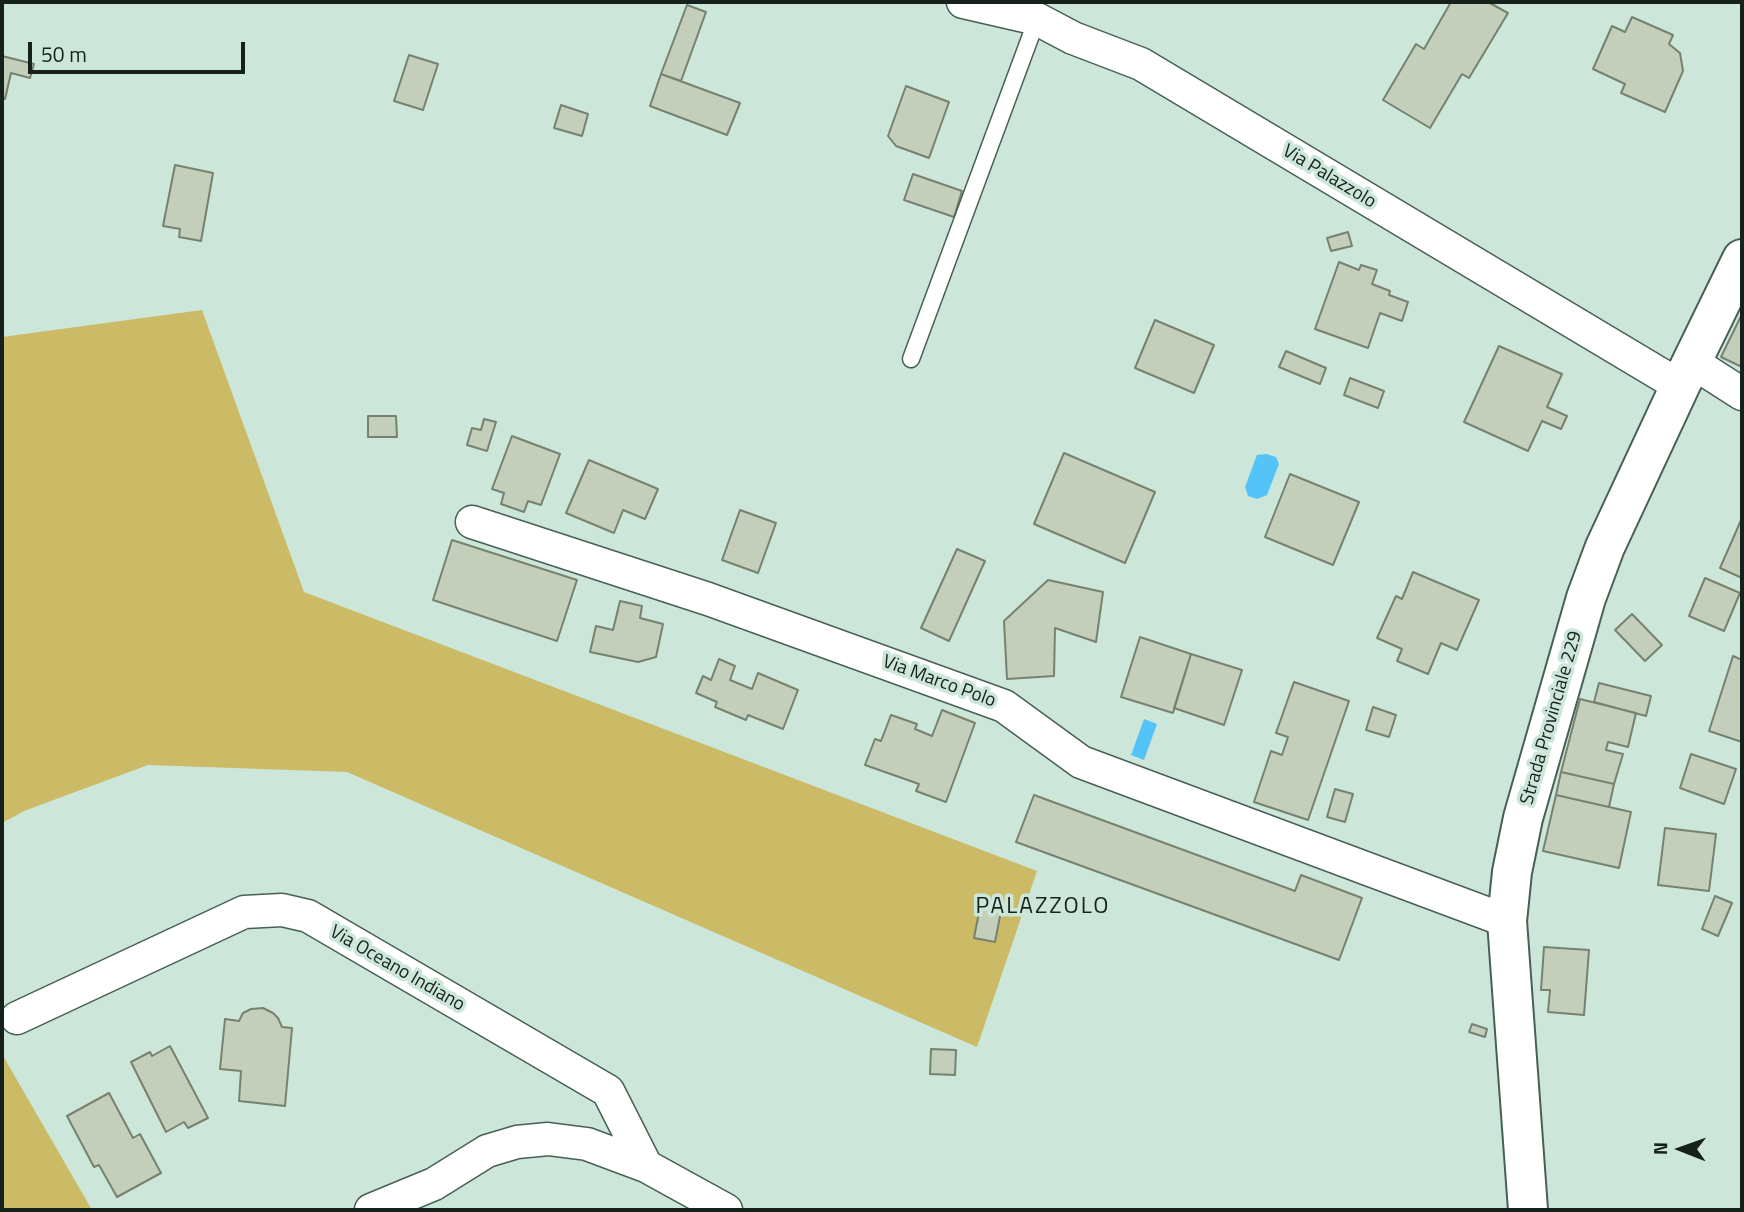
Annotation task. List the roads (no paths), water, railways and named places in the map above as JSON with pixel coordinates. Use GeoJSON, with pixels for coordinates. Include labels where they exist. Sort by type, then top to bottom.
{"type":"FeatureCollection","features":[{"type":"Feature","properties":{"kind":"street","name":"Via Palazzolo"},"geometry":{"type":"LineString","coordinates":[[963,2],[1037,19],[1073,38],[1141,64],[1686,374],[1742,394]]}},
{"type":"Feature","properties":{"kind":"street","name":"Strada Provinciale 229"},"geometry":{"type":"LineString","coordinates":[[1528,1210],[1507,921],[1512,872],[1523,818],[1586,598],[1605,547],[1742,259]]}},
{"type":"Feature","properties":{"kind":"street","name":"Via Marco Polo"},"geometry":{"type":"LineString","coordinates":[[472,522],[708,599],[1004,706],[1081,762],[1507,921]]}},
{"type":"Feature","properties":{"kind":"street","name":"Via Oceano Indiano"},"geometry":{"type":"LineString","coordinates":[[17,1017],[244,912],[282,909],[308,916],[608,1091],[646,1166]]}},
{"type":"Feature","properties":{"kind":"street"},"geometry":{"type":"LineString","coordinates":[[371,1210],[434,1184],[486,1151],[517,1142],[548,1139],[587,1144],[646,1166],[726,1210]]}},
{"type":"Feature","properties":{"kind":"lane"},"geometry":{"type":"LineString","coordinates":[[911,359],[1037,19]]}},
{"type":"Feature","properties":{"kind":"water"},"geometry":{"type":"Polygon","coordinates":[[[1257,455],[1276,457],[1279,464],[1267,495],[1257,499],[1248,496],[1245,487],[1257,455]]]}},
{"type":"Feature","properties":{"kind":"water"},"geometry":{"type":"Polygon","coordinates":[[[1144,719],[1157,724],[1144,760],[1131,755],[1144,719]]]}},
{"type":"Feature","properties":{"kind":"district","name":"PALAZZOLO"},"geometry":{"type":"Point","coordinates":[1043,907]}}]}
